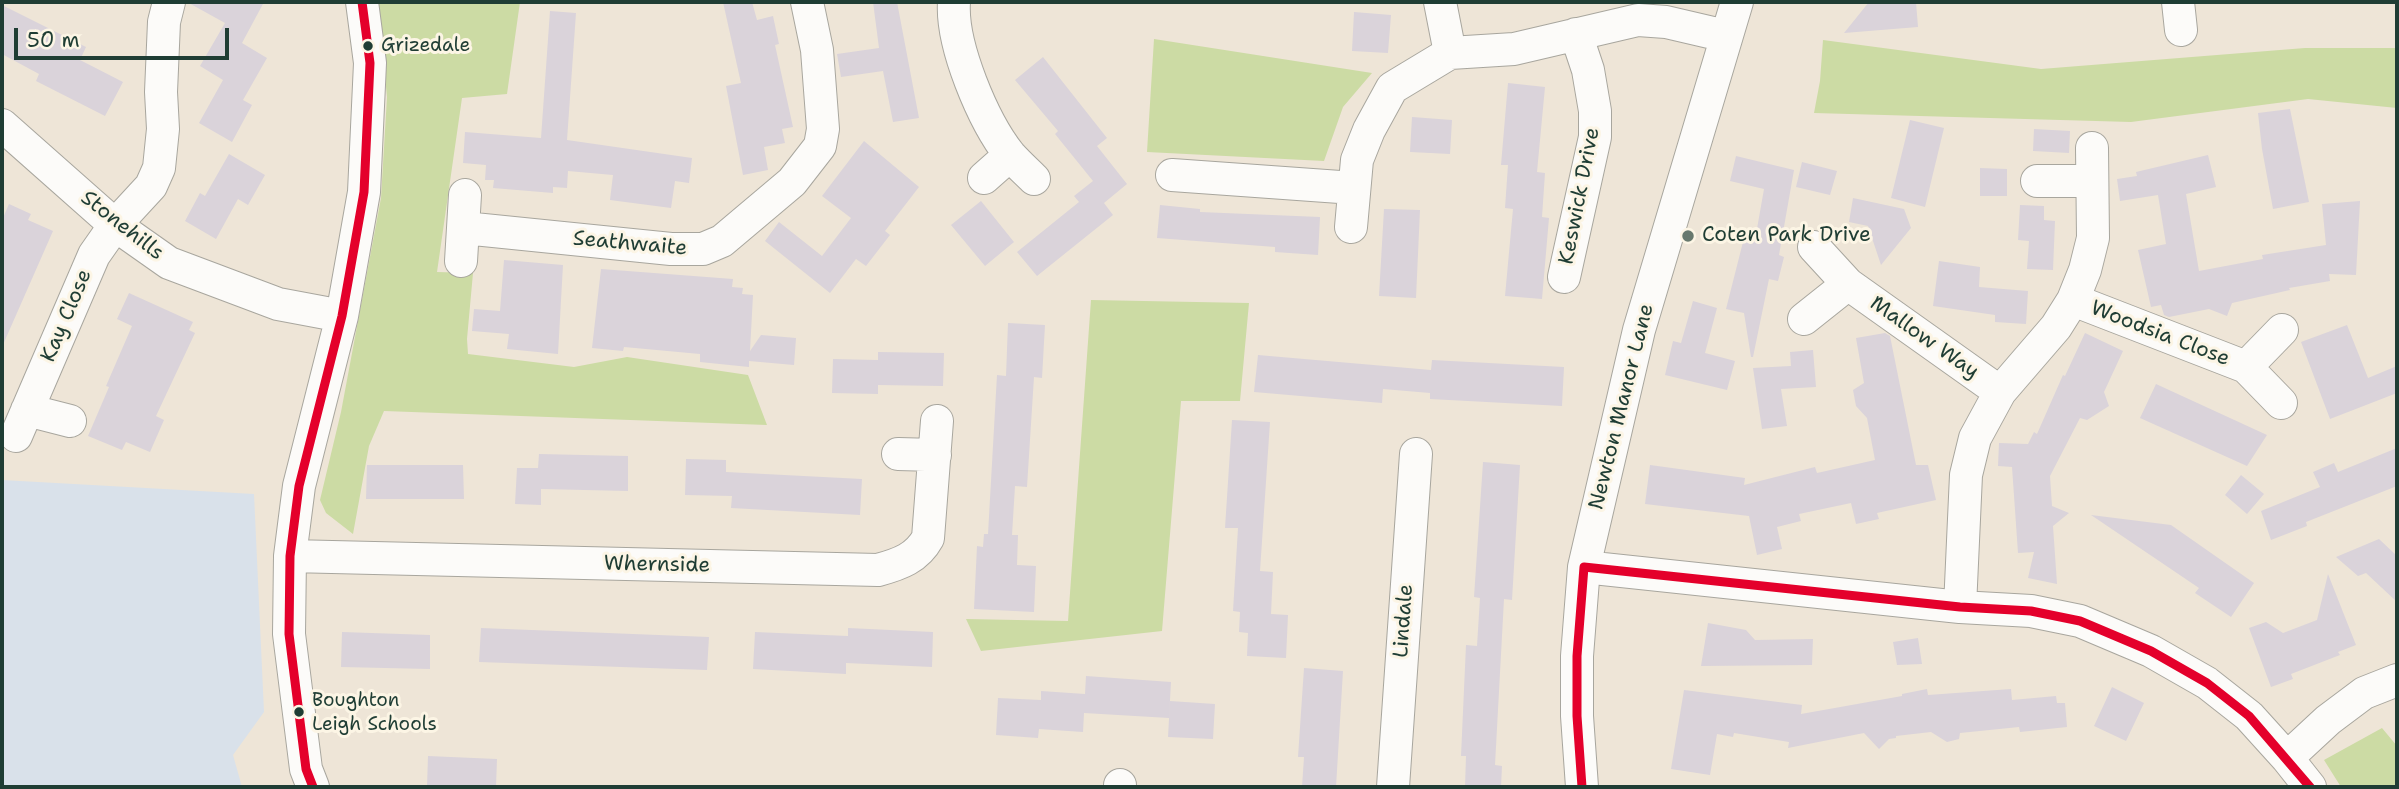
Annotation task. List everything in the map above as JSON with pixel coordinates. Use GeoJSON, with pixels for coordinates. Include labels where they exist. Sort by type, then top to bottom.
{"type":"FeatureCollection","features":[{"type":"Feature","properties":{"kind":"street","name":"Kay Close"},"geometry":{"type":"LineString","coordinates":[[70,421],[21,423],[93,255],[115,225],[151,186],[159,168],[163,129],[161,92],[164,22],[169,2]]}},
{"type":"Feature","properties":{"kind":"street"},"geometry":{"type":"LineString","coordinates":[[313,787],[306,769],[289,634],[290,556],[299,486],[342,316],[364,192],[370,63],[362,2]]}},
{"type":"Feature","properties":{"kind":"street","name":"Seathwaite"},"geometry":{"type":"LineString","coordinates":[[464,228],[671,249],[703,249],[722,241],[792,183],[820,146],[823,129],[817,50],[807,2]]}},
{"type":"Feature","properties":{"kind":"street"},"geometry":{"type":"LineString","coordinates":[[954,2],[953,20],[964,63],[986,114],[1010,155],[1034,179]]}},
{"type":"Feature","properties":{"kind":"street"},"geometry":{"type":"LineString","coordinates":[[1440,2],[1450,54]]}},
{"type":"Feature","properties":{"kind":"street","name":"Newton Manor Lane"},"geometry":{"type":"LineString","coordinates":[[1723,2],[1726,36]]}},
{"type":"Feature","properties":{"kind":"street","name":"Newton Manor Lane"},"geometry":{"type":"LineString","coordinates":[[1582,787],[1577,716],[1577,656],[1584,567],[1639,330],[1737,2]]}},
{"type":"Feature","properties":{"kind":"street"},"geometry":{"type":"LineString","coordinates":[[1352,227],[1357,160],[1369,130],[1392,88],[1450,54],[1514,49],[1638,20],[1666,22],[1726,36]]}},
{"type":"Feature","properties":{"kind":"street","name":"Keswick Drive"},"geometry":{"type":"LineString","coordinates":[[1564,277],[1595,137],[1595,111],[1588,70],[1576,34]]}},
{"type":"Feature","properties":{"kind":"street","name":"Stonehills"},"geometry":{"type":"LineString","coordinates":[[2,125],[115,225],[169,263],[278,304],[342,316]]}},
{"type":"Feature","properties":{"kind":"street","name":"Mallow Way"},"geometry":{"type":"LineString","coordinates":[[1960,607],[1966,475],[1975,438],[2000,392],[2056,327],[2073,300],[2085,270],[2093,238],[2092,148]]}},
{"type":"Feature","properties":{"kind":"street"},"geometry":{"type":"LineString","coordinates":[[984,178],[1010,155]]}},
{"type":"Feature","properties":{"kind":"street"},"geometry":{"type":"LineString","coordinates":[[1172,175],[1354,188]]}},
{"type":"Feature","properties":{"kind":"street"},"geometry":{"type":"LineString","coordinates":[[2037,181],[2091,181]]}},
{"type":"Feature","properties":{"kind":"street"},"geometry":{"type":"LineString","coordinates":[[461,261],[465,195]]}},
{"type":"Feature","properties":{"kind":"street","name":"Mallow Way"},"geometry":{"type":"LineString","coordinates":[[1814,247],[1848,284],[2000,392]]}},
{"type":"Feature","properties":{"kind":"street","name":"Mallow Way"},"geometry":{"type":"LineString","coordinates":[[1804,319],[1848,284]]}},
{"type":"Feature","properties":{"kind":"street","name":"Woodsia Close"},"geometry":{"type":"LineString","coordinates":[[2073,300],[2246,367],[2281,403]]}},
{"type":"Feature","properties":{"kind":"street","name":"Woodsia Close"},"geometry":{"type":"LineString","coordinates":[[2246,367],[2282,330]]}},
{"type":"Feature","properties":{"kind":"street","name":"Whernside"},"geometry":{"type":"LineString","coordinates":[[290,556],[878,570],[899,565],[920,552],[928,538],[937,421]]}},
{"type":"Feature","properties":{"kind":"street"},"geometry":{"type":"LineString","coordinates":[[898,454],[934,455]]}},
{"type":"Feature","properties":{"kind":"street","name":"Lindale"},"geometry":{"type":"LineString","coordinates":[[1393,787],[1416,454]]}},
{"type":"Feature","properties":{"kind":"street"},"geometry":{"type":"LineString","coordinates":[[1584,567],[1960,607],[2031,611],[2080,621],[2151,651],[2207,683],[2249,716],[2310,787]]}},
{"type":"Feature","properties":{"kind":"street"},"geometry":{"type":"LineString","coordinates":[[2287,758],[2328,720],[2364,694],[2397,680]]}},
{"type":"Feature","properties":{"kind":"shaded area"},"geometry":{"type":"Polygon","coordinates":[[[2,480],[254,494],[264,712],[233,755],[242,787],[2,787],[2,480]]]}},
{"type":"Feature","properties":{"kind":"green space"},"geometry":{"type":"Polygon","coordinates":[[[378,2],[520,2],[507,94],[462,98],[437,272],[473,273],[468,354],[574,367],[627,357],[748,375],[767,425],[384,411],[369,446],[353,534],[326,513],[320,500],[341,412],[381,198],[387,97],[378,2]]]}},
{"type":"Feature","properties":{"kind":"green space"},"geometry":{"type":"Polygon","coordinates":[[[1154,39],[1372,73],[1343,107],[1324,161],[1147,152],[1154,39]]]}},
{"type":"Feature","properties":{"kind":"green space"},"geometry":{"type":"Polygon","coordinates":[[[1823,40],[2041,69],[2305,48],[2397,48],[2397,108],[2308,99],[2131,122],[1814,113],[1823,40]]]}},
{"type":"Feature","properties":{"kind":"green space"},"geometry":{"type":"Polygon","coordinates":[[[1091,300],[1249,303],[1240,401],[1181,401],[1162,631],[981,651],[966,619],[1068,621],[1091,300]]]}},
{"type":"Feature","properties":{"kind":"green space"},"geometry":{"type":"Polygon","coordinates":[[[2382,728],[2397,746],[2397,787],[2341,787],[2324,760],[2382,728]]]}},
{"type":"Feature","properties":{"kind":"building"},"geometry":{"type":"Polygon","coordinates":[[[187,2],[264,2],[242,43],[267,58],[243,100],[252,105],[232,142],[199,123],[223,80],[200,66],[225,23],[187,2]]]}},
{"type":"Feature","properties":{"kind":"building"},"geometry":{"type":"Polygon","coordinates":[[[723,2],[752,2],[757,20],[773,16],[779,44],[775,45],[793,127],[782,129],[785,143],[764,147],[768,170],[743,175],[726,86],[741,83],[723,2]]]}},
{"type":"Feature","properties":{"kind":"building"},"geometry":{"type":"Polygon","coordinates":[[[873,2],[897,2],[919,118],[893,122],[883,71],[841,77],[837,54],[879,48],[873,2]]]}},
{"type":"Feature","properties":{"kind":"building"},"geometry":{"type":"Polygon","coordinates":[[[1869,2],[1916,2],[1918,27],[1844,33],[1869,2]]]}},
{"type":"Feature","properties":{"kind":"building"},"geometry":{"type":"Polygon","coordinates":[[[2,5],[86,47],[80,60],[123,82],[105,116],[36,81],[39,74],[2,54],[2,5]]]}},
{"type":"Feature","properties":{"kind":"building"},"geometry":{"type":"Polygon","coordinates":[[[550,11],[576,13],[567,140],[692,158],[689,183],[675,181],[671,208],[610,200],[613,175],[568,171],[567,188],[553,187],[553,193],[493,188],[494,180],[485,180],[486,165],[463,163],[465,132],[541,138],[550,11]]]}},
{"type":"Feature","properties":{"kind":"building"},"geometry":{"type":"Polygon","coordinates":[[[1354,12],[1391,15],[1388,53],[1352,51],[1354,12]]]}},
{"type":"Feature","properties":{"kind":"building"},"geometry":{"type":"Polygon","coordinates":[[[1043,57],[1107,138],[1097,146],[1127,184],[1104,203],[1113,215],[1037,276],[1017,252],[1079,202],[1074,196],[1093,181],[1055,134],[1058,131],[1015,80],[1043,57]]]}},
{"type":"Feature","properties":{"kind":"building"},"geometry":{"type":"Polygon","coordinates":[[[1508,83],[1545,87],[1537,172],[1545,173],[1542,217],[1549,218],[1542,299],[1505,296],[1513,209],[1505,208],[1508,165],[1501,165],[1508,83]]]}},
{"type":"Feature","properties":{"kind":"building"},"geometry":{"type":"Polygon","coordinates":[[[2290,109],[2309,202],[2273,209],[2258,113],[2290,109]]]}},
{"type":"Feature","properties":{"kind":"building"},"geometry":{"type":"Polygon","coordinates":[[[1412,117],[1452,120],[1450,154],[1410,152],[1412,117]]]}},
{"type":"Feature","properties":{"kind":"building"},"geometry":{"type":"Polygon","coordinates":[[[1910,120],[1944,128],[1925,207],[1891,198],[1910,120]]]}},
{"type":"Feature","properties":{"kind":"building"},"geometry":{"type":"Polygon","coordinates":[[[2034,129],[2070,131],[2069,153],[2033,151],[2034,129]]]}},
{"type":"Feature","properties":{"kind":"building"},"geometry":{"type":"Polygon","coordinates":[[[864,141],[919,187],[885,231],[890,235],[866,266],[856,259],[830,293],[765,241],[779,222],[822,256],[851,218],[822,196],[864,141]]]}},
{"type":"Feature","properties":{"kind":"building"},"geometry":{"type":"Polygon","coordinates":[[[229,154],[265,175],[248,205],[238,199],[216,239],[185,221],[200,193],[205,196],[229,154]]]}},
{"type":"Feature","properties":{"kind":"building"},"geometry":{"type":"Polygon","coordinates":[[[2208,155],[2216,187],[2186,194],[2199,271],[2263,259],[2262,255],[2326,245],[2322,204],[2360,201],[2356,275],[2329,274],[2330,281],[2289,288],[2290,290],[2232,303],[2227,316],[2209,309],[2169,317],[2164,315],[2161,305],[2151,307],[2138,250],[2166,244],[2158,195],[2120,201],[2117,179],[2137,176],[2136,172],[2208,155]]]}},
{"type":"Feature","properties":{"kind":"building"},"geometry":{"type":"Polygon","coordinates":[[[1736,156],[1794,170],[1779,255],[1784,257],[1778,281],[1769,279],[1753,357],[1744,313],[1726,309],[1744,238],[1755,240],[1764,189],[1730,181],[1736,156]]]}},
{"type":"Feature","properties":{"kind":"building"},"geometry":{"type":"Polygon","coordinates":[[[1802,162],[1837,171],[1830,195],[1796,187],[1802,162]]]}},
{"type":"Feature","properties":{"kind":"building"},"geometry":{"type":"Polygon","coordinates":[[[1980,168],[2007,169],[2007,196],[1980,196],[1980,168]]]}},
{"type":"Feature","properties":{"kind":"building"},"geometry":{"type":"Polygon","coordinates":[[[1853,198],[1904,209],[1911,228],[1881,265],[1868,226],[1849,222],[1853,198]]]}},
{"type":"Feature","properties":{"kind":"building"},"geometry":{"type":"Polygon","coordinates":[[[981,201],[1014,242],[985,266],[951,225],[981,201]]]}},
{"type":"Feature","properties":{"kind":"building"},"geometry":{"type":"Polygon","coordinates":[[[9,204],[31,214],[28,220],[53,231],[2,347],[2,220],[9,204]]]}},
{"type":"Feature","properties":{"kind":"building"},"geometry":{"type":"Polygon","coordinates":[[[1160,205],[1200,209],[1200,212],[1320,217],[1318,255],[1275,252],[1275,247],[1157,238],[1160,205]]]}},
{"type":"Feature","properties":{"kind":"building"},"geometry":{"type":"Polygon","coordinates":[[[2020,205],[2044,206],[2044,220],[2055,221],[2053,270],[2027,269],[2029,241],[2018,240],[2020,205]]]}},
{"type":"Feature","properties":{"kind":"building"},"geometry":{"type":"Polygon","coordinates":[[[1384,209],[1420,210],[1416,298],[1379,296],[1384,209]]]}},
{"type":"Feature","properties":{"kind":"building"},"geometry":{"type":"Polygon","coordinates":[[[504,260],[563,265],[558,354],[507,349],[509,334],[472,331],[474,309],[500,311],[504,260]]]}},
{"type":"Feature","properties":{"kind":"building"},"geometry":{"type":"Polygon","coordinates":[[[1939,261],[1980,267],[1979,287],[2028,291],[2026,324],[1995,322],[1995,315],[1933,306],[1939,261]]]}},
{"type":"Feature","properties":{"kind":"building"},"geometry":{"type":"Polygon","coordinates":[[[601,269],[733,279],[732,287],[743,288],[742,294],[753,295],[750,351],[761,335],[796,338],[794,365],[749,361],[749,367],[700,362],[700,354],[624,347],[623,351],[592,348],[601,269]]]}},
{"type":"Feature","properties":{"kind":"building"},"geometry":{"type":"Polygon","coordinates":[[[129,293],[193,322],[189,330],[195,333],[156,416],[164,420],[150,452],[126,442],[122,450],[88,436],[132,326],[117,319],[129,293]]]}},
{"type":"Feature","properties":{"kind":"building"},"geometry":{"type":"Polygon","coordinates":[[[1693,301],[1717,308],[1705,353],[1735,361],[1727,390],[1665,375],[1673,341],[1681,343],[1693,301]]]}},
{"type":"Feature","properties":{"kind":"building"},"geometry":{"type":"Polygon","coordinates":[[[1008,323],[1045,325],[1042,378],[1034,377],[1027,487],[1015,486],[1012,535],[1018,535],[1017,565],[1036,566],[1034,612],[974,609],[977,546],[983,547],[984,534],[988,534],[997,375],[1006,376],[1008,323]]]}},
{"type":"Feature","properties":{"kind":"building"},"geometry":{"type":"Polygon","coordinates":[[[2347,325],[2368,378],[2397,366],[2397,393],[2330,419],[2301,342],[2347,325]]]}},
{"type":"Feature","properties":{"kind":"building"},"geometry":{"type":"Polygon","coordinates":[[[1885,333],[1890,336],[1916,465],[1928,465],[1936,500],[1877,513],[1879,519],[1856,524],[1851,503],[1799,514],[1801,521],[1777,527],[1782,549],[1757,555],[1749,516],[1645,504],[1650,465],[1745,478],[1744,485],[1815,467],[1817,473],[1875,460],[1867,418],[1856,406],[1853,390],[1864,383],[1856,338],[1885,333]]]}},
{"type":"Feature","properties":{"kind":"building"},"geometry":{"type":"Polygon","coordinates":[[[2085,333],[2123,351],[2104,392],[2109,406],[2087,420],[2080,418],[2050,476],[2052,506],[2069,513],[2053,526],[2057,584],[2028,578],[2034,552],[2018,553],[2012,467],[1998,466],[1999,443],[2028,444],[2034,432],[2037,434],[2085,333]]]}},
{"type":"Feature","properties":{"kind":"building"},"geometry":{"type":"Polygon","coordinates":[[[1813,350],[1816,387],[1781,389],[1787,426],[1762,429],[1753,368],[1791,366],[1790,352],[1813,350]]]}},
{"type":"Feature","properties":{"kind":"building"},"geometry":{"type":"Polygon","coordinates":[[[878,352],[944,353],[943,386],[878,385],[878,394],[832,393],[833,359],[878,360],[878,352]]]}},
{"type":"Feature","properties":{"kind":"building"},"geometry":{"type":"Polygon","coordinates":[[[1258,355],[1431,370],[1432,360],[1564,367],[1562,406],[1430,399],[1430,393],[1383,389],[1382,403],[1254,392],[1258,355]]]}},
{"type":"Feature","properties":{"kind":"building"},"geometry":{"type":"Polygon","coordinates":[[[2156,384],[2267,435],[2247,466],[2140,418],[2156,384]]]}},
{"type":"Feature","properties":{"kind":"building"},"geometry":{"type":"Polygon","coordinates":[[[1232,420],[1270,422],[1260,571],[1273,572],[1271,614],[1288,615],[1286,658],[1247,656],[1248,633],[1239,632],[1240,612],[1233,611],[1238,528],[1225,528],[1232,420]]]}},
{"type":"Feature","properties":{"kind":"building"},"geometry":{"type":"Polygon","coordinates":[[[2397,448],[2397,486],[2306,522],[2307,526],[2271,540],[2261,511],[2320,487],[2313,472],[2334,463],[2338,472],[2397,448]]]}},
{"type":"Feature","properties":{"kind":"building"},"geometry":{"type":"Polygon","coordinates":[[[539,454],[628,456],[628,491],[541,489],[541,505],[515,504],[517,468],[538,468],[539,454]]]}},
{"type":"Feature","properties":{"kind":"building"},"geometry":{"type":"Polygon","coordinates":[[[686,459],[726,460],[726,472],[862,479],[860,515],[731,508],[732,496],[685,495],[686,459]]]}},
{"type":"Feature","properties":{"kind":"building"},"geometry":{"type":"Polygon","coordinates":[[[1483,462],[1520,465],[1512,600],[1504,599],[1495,765],[1502,766],[1501,787],[1465,787],[1466,756],[1461,756],[1466,645],[1477,646],[1480,598],[1474,597],[1483,462]]]}},
{"type":"Feature","properties":{"kind":"building"},"geometry":{"type":"Polygon","coordinates":[[[367,465],[463,465],[464,499],[366,499],[367,465]]]}},
{"type":"Feature","properties":{"kind":"building"},"geometry":{"type":"Polygon","coordinates":[[[2241,475],[2264,494],[2247,514],[2225,495],[2241,475]]]}},
{"type":"Feature","properties":{"kind":"building"},"geometry":{"type":"Polygon","coordinates":[[[2091,515],[2171,525],[2254,583],[2231,617],[2195,593],[2199,588],[2091,515]]]}},
{"type":"Feature","properties":{"kind":"building"},"geometry":{"type":"Polygon","coordinates":[[[2379,539],[2397,556],[2397,602],[2366,573],[2358,576],[2336,557],[2379,539]]]}},
{"type":"Feature","properties":{"kind":"building"},"geometry":{"type":"Polygon","coordinates":[[[2328,574],[2356,645],[2338,652],[2340,655],[2291,674],[2293,679],[2271,687],[2249,628],[2266,622],[2283,633],[2317,620],[2328,574]]]}},
{"type":"Feature","properties":{"kind":"building"},"geometry":{"type":"Polygon","coordinates":[[[1708,623],[1746,630],[1755,640],[1813,639],[1812,665],[1701,666],[1708,623]]]}},
{"type":"Feature","properties":{"kind":"building"},"geometry":{"type":"Polygon","coordinates":[[[481,628],[709,637],[707,670],[479,662],[481,628]]]}},
{"type":"Feature","properties":{"kind":"building"},"geometry":{"type":"Polygon","coordinates":[[[848,628],[933,632],[932,667],[846,663],[846,674],[753,669],[755,632],[848,636],[848,628]]]}},
{"type":"Feature","properties":{"kind":"building"},"geometry":{"type":"Polygon","coordinates":[[[342,632],[430,635],[430,669],[341,667],[342,632]]]}},
{"type":"Feature","properties":{"kind":"building"},"geometry":{"type":"Polygon","coordinates":[[[1918,638],[1922,664],[1897,665],[1893,642],[1918,638]]]}},
{"type":"Feature","properties":{"kind":"building"},"geometry":{"type":"Polygon","coordinates":[[[1304,668],[1343,671],[1336,787],[1302,787],[1304,757],[1298,757],[1304,668]]]}},
{"type":"Feature","properties":{"kind":"building"},"geometry":{"type":"Polygon","coordinates":[[[1086,676],[1171,682],[1169,718],[1084,713],[1083,732],[1039,729],[1038,738],[996,735],[998,698],[1041,700],[1041,691],[1085,694],[1086,676]]]}},
{"type":"Feature","properties":{"kind":"building"},"geometry":{"type":"Polygon","coordinates":[[[2112,687],[2144,703],[2126,741],[2094,726],[2112,687]]]}},
{"type":"Feature","properties":{"kind":"building"},"geometry":{"type":"Polygon","coordinates":[[[1927,689],[1928,695],[2011,689],[2012,700],[2056,696],[2057,703],[2065,703],[2067,727],[2020,732],[2019,727],[1960,733],[1959,739],[1947,742],[1931,732],[1896,736],[1879,749],[1864,733],[1788,748],[1789,742],[1734,733],[1733,737],[1717,734],[1710,775],[1671,769],[1684,690],[1802,705],[1801,714],[1927,689]]]}},
{"type":"Feature","properties":{"kind":"building"},"geometry":{"type":"Polygon","coordinates":[[[1170,701],[1215,704],[1213,739],[1168,737],[1170,701]]]}},
{"type":"Feature","properties":{"kind":"building"},"geometry":{"type":"Polygon","coordinates":[[[428,756],[497,759],[496,787],[427,787],[428,756]]]}},
{"type":"Feature","properties":{"kind":"transit line"},"geometry":{"type":"LineString","coordinates":[[313,787],[306,769],[289,634],[290,556],[299,486],[342,316],[364,192],[370,63],[362,2]]}},
{"type":"Feature","properties":{"kind":"transit line"},"geometry":{"type":"LineString","coordinates":[[1582,787],[1577,716],[1577,656],[1584,567],[1960,607],[2031,611],[2080,621],[2151,651],[2207,683],[2249,716],[2310,787]]}},
{"type":"Feature","properties":{"kind":"place","name":"Grizedale"},"geometry":{"type":"Point","coordinates":[368,46]}},
{"type":"Feature","properties":{"kind":"place","name":"Coten Park Drive"},"geometry":{"type":"Point","coordinates":[1688,236]}},
{"type":"Feature","properties":{"kind":"place","name":"Boughton Leigh Schools"},"geometry":{"type":"Point","coordinates":[299,712]}}]}
